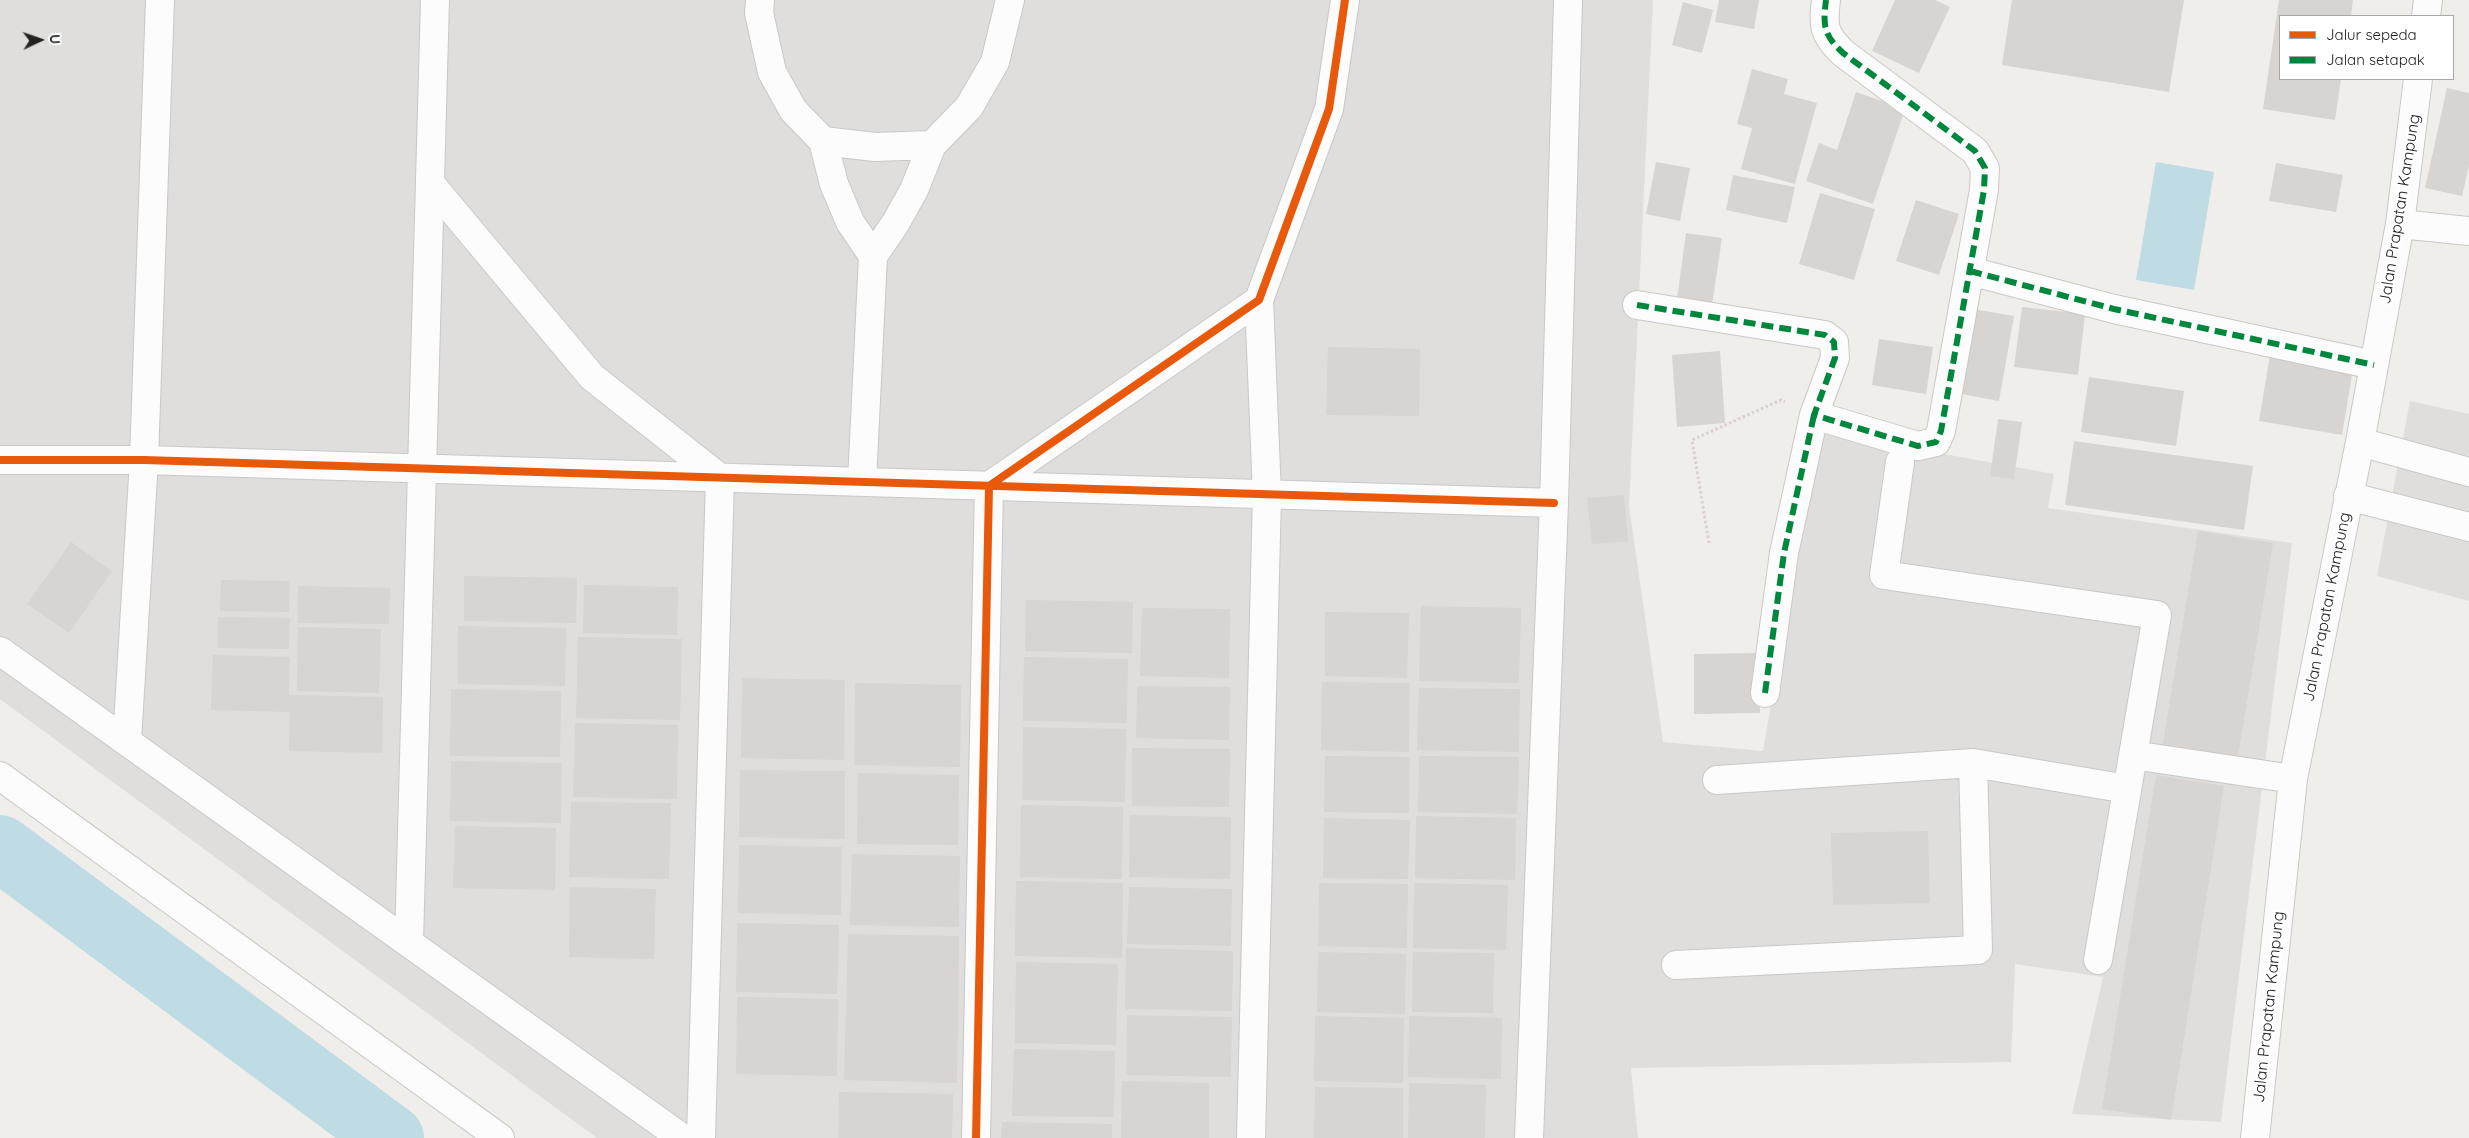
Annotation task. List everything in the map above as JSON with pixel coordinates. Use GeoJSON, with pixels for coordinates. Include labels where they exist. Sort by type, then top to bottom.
{"type":"FeatureCollection","features":[{"type":"Feature","properties":{"kind":"street"},"geometry":{"type":"LineString","coordinates":[[127,741],[144,460],[160,0]]}},
{"type":"Feature","properties":{"kind":"street"},"geometry":{"type":"LineString","coordinates":[[409,941],[435,0]]}},
{"type":"Feature","properties":{"kind":"street"},"geometry":{"type":"LineString","coordinates":[[760,0],[759,13],[772,72],[794,110],[823,141],[834,184],[850,222],[873,256]]}},
{"type":"Feature","properties":{"kind":"street"},"geometry":{"type":"LineString","coordinates":[[862,482],[873,256],[896,224],[914,190],[932,145],[970,107],[995,62],[1010,0]]}},
{"type":"Feature","properties":{"kind":"street"},"geometry":{"type":"LineString","coordinates":[[1251,1138],[1267,495],[1259,300],[1329,109],[1345,0]]}},
{"type":"Feature","properties":{"kind":"street"},"geometry":{"type":"LineString","coordinates":[[1529,1138],[1554,503],[1568,0]]}},
{"type":"Feature","properties":{"kind":"street"},"geometry":{"type":"LineString","coordinates":[[1814,415],[1918,446],[1936,442],[1941,431],[1970,271],[1984,190],[1985,168],[1975,151],[1843,53],[1830,40],[1824,19],[1826,0]]}},
{"type":"Feature","properties":{"kind":"street"},"geometry":{"type":"LineString","coordinates":[[2426,15],[2428,0]]}},
{"type":"Feature","properties":{"kind":"street","name":"Jalan Prapatan Kampung"},"geometry":{"type":"LineString","coordinates":[[2255,1138],[2293,779],[2360,442],[2400,224],[2418,80]]}},
{"type":"Feature","properties":{"kind":"street"},"geometry":{"type":"LineString","coordinates":[[823,141],[875,147],[932,145]]}},
{"type":"Feature","properties":{"kind":"street"},"geometry":{"type":"LineString","coordinates":[[430,184],[592,376],[720,478]]}},
{"type":"Feature","properties":{"kind":"street"},"geometry":{"type":"LineString","coordinates":[[2400,224],[2469,230]]}},
{"type":"Feature","properties":{"kind":"street"},"geometry":{"type":"LineString","coordinates":[[1970,271],[2114,309],[2374,365]]}},
{"type":"Feature","properties":{"kind":"street"},"geometry":{"type":"LineString","coordinates":[[989,486],[1259,300]]}},
{"type":"Feature","properties":{"kind":"street"},"geometry":{"type":"LineString","coordinates":[[1636,305],[1825,335],[1834,342],[1835,358],[1814,415],[1784,553],[1765,693]]}},
{"type":"Feature","properties":{"kind":"street"},"geometry":{"type":"LineString","coordinates":[[2360,442],[2469,472]]}},
{"type":"Feature","properties":{"kind":"street"},"geometry":{"type":"LineString","coordinates":[[0,460],[144,460],[1554,503]]}},
{"type":"Feature","properties":{"kind":"street"},"geometry":{"type":"LineString","coordinates":[[1900,462],[1884,575],[2157,615],[2098,960]]}},
{"type":"Feature","properties":{"kind":"street"},"geometry":{"type":"LineString","coordinates":[[700,1138],[720,478]]}},
{"type":"Feature","properties":{"kind":"street"},"geometry":{"type":"LineString","coordinates":[[976,1138],[989,486]]}},
{"type":"Feature","properties":{"kind":"street"},"geometry":{"type":"LineString","coordinates":[[2348,496],[2469,527]]}},
{"type":"Feature","properties":{"kind":"street"},"geometry":{"type":"LineString","coordinates":[[0,651],[409,941],[682,1138]]}},
{"type":"Feature","properties":{"kind":"street"},"geometry":{"type":"LineString","coordinates":[[2133,754],[2293,779]]}},
{"type":"Feature","properties":{"kind":"street"},"geometry":{"type":"LineString","coordinates":[[1717,780],[1973,763],[2127,789]]}},
{"type":"Feature","properties":{"kind":"street"},"geometry":{"type":"LineString","coordinates":[[1676,965],[1978,950],[1973,763]]}},
{"type":"Feature","properties":{"kind":"street"},"geometry":{"type":"LineString","coordinates":[[0,776],[500,1138]]}},
{"type":"Feature","properties":{"kind":"path"},"geometry":{"type":"LineString","coordinates":[[1709,543],[1692,440],[1781,400],[1814,415]]}},
{"type":"Feature","properties":{"kind":"shaded area"},"geometry":{"type":"Polygon","coordinates":[[[0,0],[1653,0],[1629,506],[1663,742],[1763,751],[1818,431],[2054,474],[2048,508],[2292,543],[2221,1122],[2072,1114],[2103,977],[2015,964],[2011,1062],[1631,1068],[1638,1138],[597,1138],[0,699],[0,0]]]}},
{"type":"Feature","properties":{"kind":"shaded area"},"geometry":{"type":"Polygon","coordinates":[[[2410,401],[2469,414],[2469,601],[2377,576],[2410,401]]]}},
{"type":"Feature","properties":{"kind":"water"},"geometry":{"type":"Polygon","coordinates":[[[2156,162],[2214,172],[2194,290],[2136,280],[2156,162]]]}},
{"type":"Feature","properties":{"kind":"building"},"geometry":{"type":"Polygon","coordinates":[[[1719,0],[1759,0],[1754,29],[1715,22],[1719,0]]]}},
{"type":"Feature","properties":{"kind":"building"},"geometry":{"type":"Polygon","coordinates":[[[1895,0],[1935,0],[1950,7],[1919,73],[1872,51],[1895,0]]]}},
{"type":"Feature","properties":{"kind":"building"},"geometry":{"type":"Polygon","coordinates":[[[2012,0],[2184,0],[2169,92],[2002,65],[2012,0]]]}},
{"type":"Feature","properties":{"kind":"building"},"geometry":{"type":"Polygon","coordinates":[[[2279,0],[2353,0],[2351,15],[2279,15],[2279,80],[2341,80],[2335,120],[2263,109],[2279,0]]]}},
{"type":"Feature","properties":{"kind":"building"},"geometry":{"type":"Polygon","coordinates":[[[1683,2],[1713,10],[1702,53],[1672,45],[1683,2]]]}},
{"type":"Feature","properties":{"kind":"building"},"geometry":{"type":"Polygon","coordinates":[[[1752,69],[1788,79],[1784,94],[1817,103],[1795,184],[1741,169],[1752,128],[1737,124],[1752,69]]]}},
{"type":"Feature","properties":{"kind":"building"},"geometry":{"type":"Polygon","coordinates":[[[2447,88],[2469,93],[2469,166],[2462,196],[2425,188],[2447,88]]]}},
{"type":"Feature","properties":{"kind":"building"},"geometry":{"type":"Polygon","coordinates":[[[1856,92],[1905,109],[1873,204],[1806,181],[1819,143],[1837,150],[1856,92]]]}},
{"type":"Feature","properties":{"kind":"building"},"geometry":{"type":"Polygon","coordinates":[[[1656,162],[1690,168],[1680,221],[1646,214],[1656,162]]]}},
{"type":"Feature","properties":{"kind":"building"},"geometry":{"type":"Polygon","coordinates":[[[2276,163],[2343,175],[2336,212],[2269,201],[2276,163]]]}},
{"type":"Feature","properties":{"kind":"building"},"geometry":{"type":"Polygon","coordinates":[[[1733,175],[1795,187],[1787,223],[1726,210],[1733,175]]]}},
{"type":"Feature","properties":{"kind":"building"},"geometry":{"type":"Polygon","coordinates":[[[1820,193],[1875,209],[1854,280],[1799,264],[1820,193]]]}},
{"type":"Feature","properties":{"kind":"building"},"geometry":{"type":"Polygon","coordinates":[[[1916,200],[1959,214],[1939,275],[1896,261],[1916,200]]]}},
{"type":"Feature","properties":{"kind":"building"},"geometry":{"type":"Polygon","coordinates":[[[1686,233],[1722,238],[1712,305],[1677,299],[1686,233]]]}},
{"type":"Feature","properties":{"kind":"building"},"geometry":{"type":"Polygon","coordinates":[[[2022,307],[2085,314],[2078,375],[2014,367],[2022,307]]]}},
{"type":"Feature","properties":{"kind":"building"},"geometry":{"type":"Polygon","coordinates":[[[1972,309],[2014,316],[1999,401],[1956,393],[1972,309]]]}},
{"type":"Feature","properties":{"kind":"building"},"geometry":{"type":"Polygon","coordinates":[[[1879,339],[1933,347],[1926,394],[1872,385],[1879,339]]]}},
{"type":"Feature","properties":{"kind":"building"},"geometry":{"type":"Polygon","coordinates":[[[1328,347],[1420,349],[1419,416],[1326,415],[1328,347]]]}},
{"type":"Feature","properties":{"kind":"building"},"geometry":{"type":"Polygon","coordinates":[[[1720,351],[1725,423],[1677,427],[1672,355],[1720,351]]]}},
{"type":"Feature","properties":{"kind":"building"},"geometry":{"type":"Polygon","coordinates":[[[2270,355],[2353,369],[2342,435],[2259,421],[2270,355]]]}},
{"type":"Feature","properties":{"kind":"building"},"geometry":{"type":"Polygon","coordinates":[[[2089,377],[2184,391],[2176,446],[2081,432],[2089,377]]]}},
{"type":"Feature","properties":{"kind":"building"},"geometry":{"type":"Polygon","coordinates":[[[1998,419],[2022,422],[2014,479],[1990,476],[1998,419]]]}},
{"type":"Feature","properties":{"kind":"building"},"geometry":{"type":"Polygon","coordinates":[[[2074,441],[2253,466],[2244,530],[2065,505],[2074,441]]]}},
{"type":"Feature","properties":{"kind":"building"},"geometry":{"type":"Polygon","coordinates":[[[1624,495],[1628,541],[1592,544],[1587,498],[1624,495]]]}},
{"type":"Feature","properties":{"kind":"building"},"geometry":{"type":"Polygon","coordinates":[[[2198,531],[2273,543],[2238,756],[2163,744],[2198,531]]]}},
{"type":"Feature","properties":{"kind":"building"},"geometry":{"type":"Polygon","coordinates":[[[71,542],[112,571],[69,633],[27,604],[71,542]]]}},
{"type":"Feature","properties":{"kind":"building"},"geometry":{"type":"Polygon","coordinates":[[[464,576],[577,578],[576,623],[464,621],[464,576]]]}},
{"type":"Feature","properties":{"kind":"building"},"geometry":{"type":"Polygon","coordinates":[[[221,580],[290,581],[289,612],[220,611],[221,580]]]}},
{"type":"Feature","properties":{"kind":"building"},"geometry":{"type":"Polygon","coordinates":[[[584,585],[678,587],[677,635],[583,633],[584,585]]]}},
{"type":"Feature","properties":{"kind":"building"},"geometry":{"type":"Polygon","coordinates":[[[298,586],[390,588],[389,624],[298,623],[298,586]]]}},
{"type":"Feature","properties":{"kind":"building"},"geometry":{"type":"Polygon","coordinates":[[[1026,600],[1133,602],[1132,653],[1025,651],[1026,600]]]}},
{"type":"Feature","properties":{"kind":"building"},"geometry":{"type":"Polygon","coordinates":[[[1421,606],[1521,608],[1519,683],[1419,681],[1421,606]]]}},
{"type":"Feature","properties":{"kind":"building"},"geometry":{"type":"Polygon","coordinates":[[[1142,608],[1230,609],[1229,678],[1140,676],[1142,608]]]}},
{"type":"Feature","properties":{"kind":"building"},"geometry":{"type":"Polygon","coordinates":[[[1325,612],[1409,613],[1407,678],[1325,676],[1325,612]]]}},
{"type":"Feature","properties":{"kind":"building"},"geometry":{"type":"Polygon","coordinates":[[[218,617],[290,618],[289,649],[218,648],[218,617]]]}},
{"type":"Feature","properties":{"kind":"building"},"geometry":{"type":"Polygon","coordinates":[[[458,626],[566,628],[565,686],[458,684],[458,626]]]}},
{"type":"Feature","properties":{"kind":"building"},"geometry":{"type":"Polygon","coordinates":[[[298,627],[381,629],[379,693],[297,691],[298,627]]]}},
{"type":"Feature","properties":{"kind":"building"},"geometry":{"type":"Polygon","coordinates":[[[578,637],[682,639],[680,720],[576,718],[578,637]]]}},
{"type":"Feature","properties":{"kind":"building"},"geometry":{"type":"Polygon","coordinates":[[[1759,653],[1760,713],[1694,714],[1694,654],[1759,653]]]}},
{"type":"Feature","properties":{"kind":"building"},"geometry":{"type":"Polygon","coordinates":[[[213,655],[290,657],[289,695],[383,697],[382,753],[289,751],[290,712],[211,710],[213,655]]]}},
{"type":"Feature","properties":{"kind":"building"},"geometry":{"type":"Polygon","coordinates":[[[1024,657],[1128,659],[1127,723],[1023,721],[1024,657]]]}},
{"type":"Feature","properties":{"kind":"building"},"geometry":{"type":"Polygon","coordinates":[[[742,678],[845,680],[844,760],[741,758],[742,678]]]}},
{"type":"Feature","properties":{"kind":"building"},"geometry":{"type":"Polygon","coordinates":[[[1322,682],[1410,683],[1409,752],[1321,750],[1322,682]]]}},
{"type":"Feature","properties":{"kind":"building"},"geometry":{"type":"Polygon","coordinates":[[[855,683],[961,685],[960,767],[854,765],[855,683]]]}},
{"type":"Feature","properties":{"kind":"building"},"geometry":{"type":"Polygon","coordinates":[[[1137,686],[1230,687],[1229,740],[1136,738],[1137,686]]]}},
{"type":"Feature","properties":{"kind":"building"},"geometry":{"type":"Polygon","coordinates":[[[1419,688],[1520,689],[1519,752],[1417,750],[1419,688]]]}},
{"type":"Feature","properties":{"kind":"building"},"geometry":{"type":"Polygon","coordinates":[[[451,689],[561,691],[560,757],[450,756],[451,689]]]}},
{"type":"Feature","properties":{"kind":"building"},"geometry":{"type":"Polygon","coordinates":[[[575,723],[678,725],[677,799],[573,797],[575,723]]]}},
{"type":"Feature","properties":{"kind":"building"},"geometry":{"type":"Polygon","coordinates":[[[1023,727],[1126,729],[1125,802],[1022,800],[1023,727]]]}},
{"type":"Feature","properties":{"kind":"building"},"geometry":{"type":"Polygon","coordinates":[[[1132,748],[1230,749],[1229,807],[1132,806],[1132,748]]]}},
{"type":"Feature","properties":{"kind":"building"},"geometry":{"type":"Polygon","coordinates":[[[1325,756],[1410,757],[1409,813],[1324,812],[1325,756]]]}},
{"type":"Feature","properties":{"kind":"building"},"geometry":{"type":"Polygon","coordinates":[[[1419,756],[1519,757],[1517,814],[1418,812],[1419,756]]]}},
{"type":"Feature","properties":{"kind":"building"},"geometry":{"type":"Polygon","coordinates":[[[451,761],[562,763],[561,823],[450,821],[451,761]]]}},
{"type":"Feature","properties":{"kind":"building"},"geometry":{"type":"Polygon","coordinates":[[[740,770],[845,771],[845,839],[739,837],[740,770]]]}},
{"type":"Feature","properties":{"kind":"building"},"geometry":{"type":"Polygon","coordinates":[[[858,773],[959,775],[958,845],[857,844],[858,773]]]}},
{"type":"Feature","properties":{"kind":"building"},"geometry":{"type":"Polygon","coordinates":[[[2156,775],[2224,786],[2171,1120],[2102,1109],[2156,775]]]}},
{"type":"Feature","properties":{"kind":"building"},"geometry":{"type":"Polygon","coordinates":[[[571,802],[671,803],[669,879],[569,877],[571,802]]]}},
{"type":"Feature","properties":{"kind":"building"},"geometry":{"type":"Polygon","coordinates":[[[1021,805],[1123,807],[1122,879],[1020,877],[1021,805]]]}},
{"type":"Feature","properties":{"kind":"building"},"geometry":{"type":"Polygon","coordinates":[[[1130,815],[1231,817],[1230,879],[1129,877],[1130,815]]]}},
{"type":"Feature","properties":{"kind":"building"},"geometry":{"type":"Polygon","coordinates":[[[1416,816],[1516,818],[1515,880],[1415,878],[1416,816]]]}},
{"type":"Feature","properties":{"kind":"building"},"geometry":{"type":"Polygon","coordinates":[[[1324,818],[1410,820],[1408,879],[1323,878],[1324,818]]]}},
{"type":"Feature","properties":{"kind":"building"},"geometry":{"type":"Polygon","coordinates":[[[455,826],[556,828],[555,890],[453,888],[455,826]]]}},
{"type":"Feature","properties":{"kind":"building"},"geometry":{"type":"Polygon","coordinates":[[[1928,831],[1930,903],[1833,905],[1831,833],[1928,831]]]}},
{"type":"Feature","properties":{"kind":"building"},"geometry":{"type":"Polygon","coordinates":[[[739,845],[842,847],[841,915],[738,913],[739,845]]]}},
{"type":"Feature","properties":{"kind":"building"},"geometry":{"type":"Polygon","coordinates":[[[852,854],[960,856],[959,927],[850,925],[852,854]]]}},
{"type":"Feature","properties":{"kind":"building"},"geometry":{"type":"Polygon","coordinates":[[[1016,881],[1123,883],[1122,958],[1015,956],[1016,881]]]}},
{"type":"Feature","properties":{"kind":"building"},"geometry":{"type":"Polygon","coordinates":[[[1319,883],[1408,884],[1407,948],[1318,946],[1319,883]]]}},
{"type":"Feature","properties":{"kind":"building"},"geometry":{"type":"Polygon","coordinates":[[[1414,883],[1508,885],[1506,950],[1413,948],[1414,883]]]}},
{"type":"Feature","properties":{"kind":"building"},"geometry":{"type":"Polygon","coordinates":[[[570,887],[656,889],[654,959],[569,957],[570,887]]]}},
{"type":"Feature","properties":{"kind":"building"},"geometry":{"type":"Polygon","coordinates":[[[1129,887],[1232,889],[1231,946],[1127,944],[1129,887]]]}},
{"type":"Feature","properties":{"kind":"building"},"geometry":{"type":"Polygon","coordinates":[[[737,923],[839,925],[837,994],[736,992],[737,923]]]}},
{"type":"Feature","properties":{"kind":"building"},"geometry":{"type":"Polygon","coordinates":[[[848,934],[959,936],[957,1083],[844,1080],[848,934]]]}},
{"type":"Feature","properties":{"kind":"building"},"geometry":{"type":"Polygon","coordinates":[[[1126,948],[1233,951],[1232,1011],[1125,1009],[1126,948]]]}},
{"type":"Feature","properties":{"kind":"building"},"geometry":{"type":"Polygon","coordinates":[[[1318,952],[1406,954],[1405,1014],[1317,1012],[1318,952]]]}},
{"type":"Feature","properties":{"kind":"building"},"geometry":{"type":"Polygon","coordinates":[[[1413,952],[1494,953],[1493,1013],[1412,1012],[1413,952]]]}},
{"type":"Feature","properties":{"kind":"building"},"geometry":{"type":"Polygon","coordinates":[[[1016,962],[1118,964],[1116,1045],[1015,1043],[1016,962]]]}},
{"type":"Feature","properties":{"kind":"building"},"geometry":{"type":"Polygon","coordinates":[[[737,997],[838,999],[837,1076],[736,1074],[737,997]]]}},
{"type":"Feature","properties":{"kind":"building"},"geometry":{"type":"Polygon","coordinates":[[[1127,1015],[1232,1017],[1231,1077],[1126,1075],[1127,1015]]]}},
{"type":"Feature","properties":{"kind":"building"},"geometry":{"type":"Polygon","coordinates":[[[1315,1016],[1404,1018],[1403,1083],[1314,1081],[1315,1016]]]}},
{"type":"Feature","properties":{"kind":"building"},"geometry":{"type":"Polygon","coordinates":[[[1409,1016],[1502,1018],[1501,1079],[1408,1077],[1409,1016]]]}},
{"type":"Feature","properties":{"kind":"building"},"geometry":{"type":"Polygon","coordinates":[[[1014,1049],[1115,1051],[1114,1117],[1012,1116],[1014,1049]]]}},
{"type":"Feature","properties":{"kind":"building"},"geometry":{"type":"Polygon","coordinates":[[[1122,1081],[1209,1083],[1209,1138],[1121,1138],[1122,1081]]]}},
{"type":"Feature","properties":{"kind":"building"},"geometry":{"type":"Polygon","coordinates":[[[1409,1083],[1486,1085],[1485,1138],[1408,1138],[1409,1083]]]}},
{"type":"Feature","properties":{"kind":"building"},"geometry":{"type":"Polygon","coordinates":[[[1315,1087],[1403,1088],[1403,1138],[1314,1138],[1315,1087]]]}},
{"type":"Feature","properties":{"kind":"building"},"geometry":{"type":"Polygon","coordinates":[[[839,1092],[953,1094],[952,1138],[838,1138],[839,1092]]]}},
{"type":"Feature","properties":{"kind":"building"},"geometry":{"type":"Polygon","coordinates":[[[1002,1122],[1112,1124],[1112,1138],[1001,1138],[1002,1122]]]}},
{"type":"Feature","properties":{"kind":"waterway"},"geometry":{"type":"LineString","coordinates":[[0,848],[391,1138]]}},
{"type":"Feature","properties":{"kind":"marked path"},"geometry":{"type":"LineString","coordinates":[[1637,305],[1825,335],[1834,342],[1835,358],[1814,415],[1918,446],[1936,442],[1941,431],[1984,190],[1985,168],[1975,151],[1836,46],[1826,29],[1826,0]]}},
{"type":"Feature","properties":{"kind":"marked path"},"geometry":{"type":"LineString","coordinates":[[1970,271],[2114,309],[2374,365]]}},
{"type":"Feature","properties":{"kind":"marked path"},"geometry":{"type":"LineString","coordinates":[[1765,693],[1784,553],[1814,415]]}},
{"type":"Feature","properties":{"kind":"cycle path"},"geometry":{"type":"LineString","coordinates":[[976,1138],[989,486],[1259,300],[1329,109],[1345,0]]}},
{"type":"Feature","properties":{"kind":"cycle path"},"geometry":{"type":"LineString","coordinates":[[0,460],[144,460],[1554,503]]}}]}
